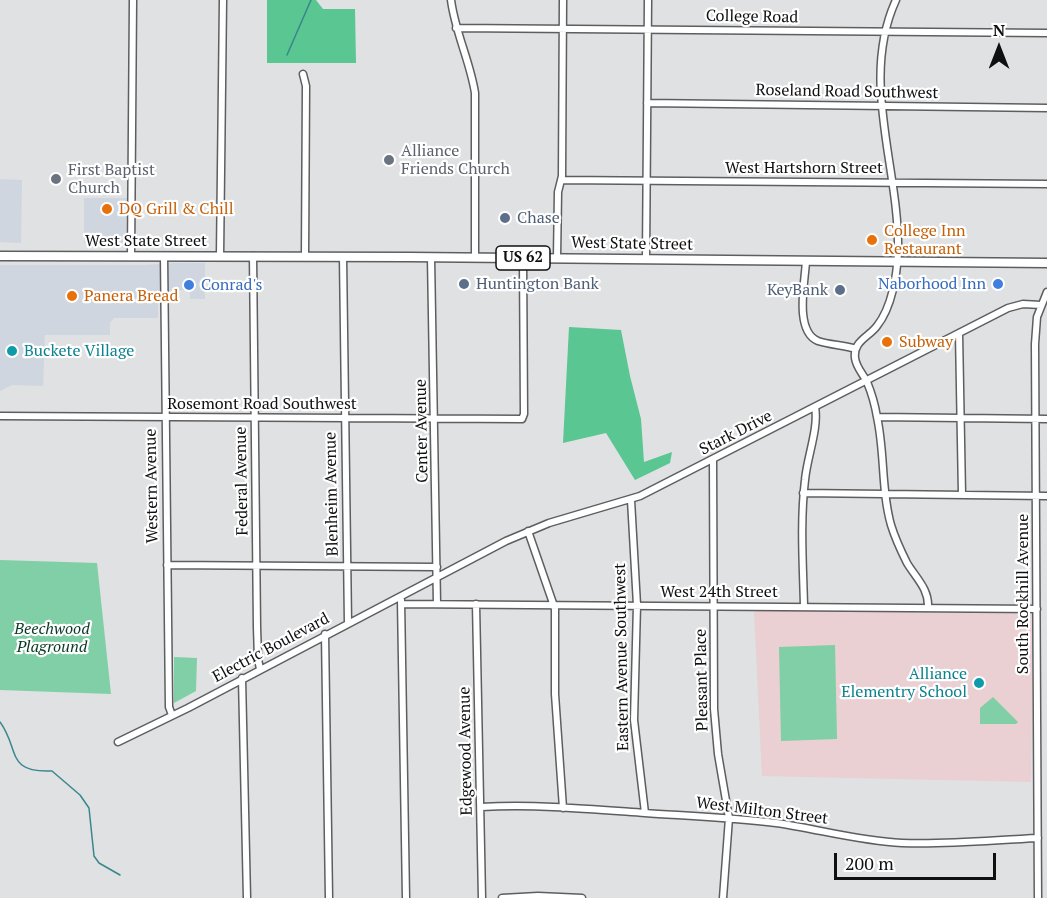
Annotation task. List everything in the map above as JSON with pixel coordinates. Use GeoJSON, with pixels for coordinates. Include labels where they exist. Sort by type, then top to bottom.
{"type":"FeatureCollection","features":[{"type":"Feature","properties":{"kind":"highway","name":"West State Street"},"geometry":{"type":"LineString","coordinates":[[0,255],[1047,263]]}},
{"type":"Feature","properties":{"kind":"street"},"geometry":{"type":"LineString","coordinates":[[131,256],[133,0]]}},
{"type":"Feature","properties":{"kind":"street"},"geometry":{"type":"LineString","coordinates":[[220,256],[223,0]]}},
{"type":"Feature","properties":{"kind":"street"},"geometry":{"type":"LineString","coordinates":[[451,0],[456,28],[471,73],[476,105],[475,257]]}},
{"type":"Feature","properties":{"kind":"street"},"geometry":{"type":"LineString","coordinates":[[557,258],[558,192],[561,180],[563,0]]}},
{"type":"Feature","properties":{"kind":"street"},"geometry":{"type":"LineString","coordinates":[[646,259],[648,0]]}},
{"type":"Feature","properties":{"kind":"street"},"geometry":{"type":"LineString","coordinates":[[896,0],[886,32],[881,63],[881,106],[893,182],[897,261],[885,314],[876,327],[861,340],[856,349],[856,362],[866,381],[877,417],[885,494],[895,535],[908,565],[926,592],[928,608]]}},
{"type":"Feature","properties":{"kind":"street","name":"College Road"},"geometry":{"type":"LineString","coordinates":[[456,28],[1047,33]]}},
{"type":"Feature","properties":{"kind":"street"},"geometry":{"type":"LineString","coordinates":[[303,74],[306,86],[305,257]]}},
{"type":"Feature","properties":{"kind":"street","name":"Roseland Road Southwest"},"geometry":{"type":"LineString","coordinates":[[647,104],[1047,108]]}},
{"type":"Feature","properties":{"kind":"street","name":"West Hartshorn Street"},"geometry":{"type":"LineString","coordinates":[[561,180],[1047,184]]}},
{"type":"Feature","properties":{"kind":"street","name":"Western Avenue"},"geometry":{"type":"LineString","coordinates":[[164,256],[169,707],[172,715]]}},
{"type":"Feature","properties":{"kind":"street","name":"Federal Avenue"},"geometry":{"type":"LineString","coordinates":[[253,256],[258,659],[260,669]]}},
{"type":"Feature","properties":{"kind":"street","name":"Blenheim Avenue"},"geometry":{"type":"LineString","coordinates":[[343,257],[348,623]]}},
{"type":"Feature","properties":{"kind":"street","name":"Center Avenue"},"geometry":{"type":"LineString","coordinates":[[431,257],[437,604]]}},
{"type":"Feature","properties":{"kind":"street","name":"Rosemont Road Southwest"},"geometry":{"type":"LineString","coordinates":[[0,416],[523,418],[523,258]]}},
{"type":"Feature","properties":{"kind":"street"},"geometry":{"type":"LineString","coordinates":[[806,261],[803,315],[805,329],[819,341],[856,349]]}},
{"type":"Feature","properties":{"kind":"street","name":"South Rockhill Avenue"},"geometry":{"type":"LineString","coordinates":[[1038,898],[1035,336],[1041,305],[1047,292]]}},
{"type":"Feature","properties":{"kind":"street","name":"Stark Drive"},"geometry":{"type":"LineString","coordinates":[[437,576],[528,531],[631,500],[1016,305],[1041,305]]}},
{"type":"Feature","properties":{"kind":"street"},"geometry":{"type":"LineString","coordinates":[[959,333],[962,495]]}},
{"type":"Feature","properties":{"kind":"street"},"geometry":{"type":"LineString","coordinates":[[804,606],[803,493],[807,460],[817,416],[815,407]]}},
{"type":"Feature","properties":{"kind":"street"},"geometry":{"type":"LineString","coordinates":[[877,417],[1047,419]]}},
{"type":"Feature","properties":{"kind":"street","name":"Pleasant Place"},"geometry":{"type":"LineString","coordinates":[[713,460],[716,734],[729,818],[723,898]]}},
{"type":"Feature","properties":{"kind":"street"},"geometry":{"type":"LineString","coordinates":[[803,493],[1047,496]]}},
{"type":"Feature","properties":{"kind":"street","name":"Eastern Avenue Southwest"},"geometry":{"type":"LineString","coordinates":[[631,500],[637,605],[634,720],[645,813]]}},
{"type":"Feature","properties":{"kind":"street"},"geometry":{"type":"LineString","coordinates":[[528,531],[554,604],[555,694],[563,807]]}},
{"type":"Feature","properties":{"kind":"street"},"geometry":{"type":"LineString","coordinates":[[167,565],[437,567]]}},
{"type":"Feature","properties":{"kind":"street","name":"Electric Boulevard"},"geometry":{"type":"LineString","coordinates":[[118,742],[326,634],[401,600],[437,576]]}},
{"type":"Feature","properties":{"kind":"street"},"geometry":{"type":"LineString","coordinates":[[401,600],[406,898]]}},
{"type":"Feature","properties":{"kind":"street","name":"West 24th Street"},"geometry":{"type":"LineString","coordinates":[[401,600],[437,604],[1037,609]]}},
{"type":"Feature","properties":{"kind":"street","name":"Edgewood Avenue"},"geometry":{"type":"LineString","coordinates":[[476,604],[482,898]]}},
{"type":"Feature","properties":{"kind":"street"},"geometry":{"type":"LineString","coordinates":[[326,634],[329,898]]}},
{"type":"Feature","properties":{"kind":"street"},"geometry":{"type":"LineString","coordinates":[[242,678],[247,898]]}},
{"type":"Feature","properties":{"kind":"street"},"geometry":{"type":"LineString","coordinates":[[1038,686],[1046,689]]}},
{"type":"Feature","properties":{"kind":"street","name":"West Milton Street"},"geometry":{"type":"LineString","coordinates":[[481,807],[563,807],[729,818],[900,843],[957,843],[1038,838]]}},
{"type":"Feature","properties":{"kind":"street"},"geometry":{"type":"LineString","coordinates":[[502,898],[538,896],[582,898]]}},
{"type":"Feature","properties":{"kind":"shaded area"},"geometry":{"type":"Polygon","coordinates":[[[0,179],[22,180],[21,243],[0,242],[0,179]]]}},
{"type":"Feature","properties":{"kind":"shaded area"},"geometry":{"type":"Polygon","coordinates":[[[84,198],[127,198],[126,243],[84,243],[84,198]]]}},
{"type":"Feature","properties":{"kind":"shaded area"},"geometry":{"type":"Polygon","coordinates":[[[205,263],[205,299],[190,299],[190,290],[158,291],[158,318],[114,318],[110,323],[110,335],[45,335],[43,386],[12,385],[0,391],[0,265],[205,263]]]}},
{"type":"Feature","properties":{"kind":"shaded area"},"geometry":{"type":"Polygon","coordinates":[[[754,610],[1033,614],[1031,782],[762,776],[754,610]]]}},
{"type":"Feature","properties":{"kind":"green space"},"geometry":{"type":"Polygon","coordinates":[[[267,0],[316,0],[323,9],[355,9],[356,63],[267,63],[267,0]]]}},
{"type":"Feature","properties":{"kind":"green space"},"geometry":{"type":"Polygon","coordinates":[[[569,327],[621,330],[641,419],[644,462],[672,452],[670,463],[635,480],[606,433],[563,443],[569,327]]]}},
{"type":"Feature","properties":{"kind":"green space","name":"Beechwood Plaground"},"geometry":{"type":"Polygon","coordinates":[[[0,560],[97,563],[111,694],[0,690],[0,560]]]}},
{"type":"Feature","properties":{"kind":"green space"},"geometry":{"type":"Polygon","coordinates":[[[835,645],[837,739],[781,741],[779,647],[835,645]]]}},
{"type":"Feature","properties":{"kind":"green space"},"geometry":{"type":"Polygon","coordinates":[[[174,657],[197,658],[196,691],[174,703],[174,657]]]}},
{"type":"Feature","properties":{"kind":"green space"},"geometry":{"type":"Polygon","coordinates":[[[993,697],[1018,722],[1016,724],[980,724],[980,708],[993,697]]]}},
{"type":"Feature","properties":{"kind":"waterway"},"geometry":{"type":"LineString","coordinates":[[287,55],[311,0]]}},
{"type":"Feature","properties":{"kind":"waterway"},"geometry":{"type":"LineString","coordinates":[[0,722],[20,763],[37,771],[52,771],[80,795],[89,808],[94,856],[99,863],[120,875]]}},
{"type":"Feature","properties":{"kind":"place","name":"Alliance Friends Church"},"geometry":{"type":"Point","coordinates":[389,160]}},
{"type":"Feature","properties":{"kind":"place","name":"First Baptist Church"},"geometry":{"type":"Point","coordinates":[56,179]}},
{"type":"Feature","properties":{"kind":"place","name":"DQ Grill & Chill"},"geometry":{"type":"Point","coordinates":[107,209]}},
{"type":"Feature","properties":{"kind":"place","name":"Chase"},"geometry":{"type":"Point","coordinates":[505,218]}},
{"type":"Feature","properties":{"kind":"place","name":"College Inn Restaurant"},"geometry":{"type":"Point","coordinates":[872,240]}},
{"type":"Feature","properties":{"kind":"place","name":"Huntington Bank"},"geometry":{"type":"Point","coordinates":[464,284]}},
{"type":"Feature","properties":{"kind":"place","name":"Naborhood Inn"},"geometry":{"type":"Point","coordinates":[998,284]}},
{"type":"Feature","properties":{"kind":"place","name":"Conrad's"},"geometry":{"type":"Point","coordinates":[189,285]}},
{"type":"Feature","properties":{"kind":"place","name":"KeyBank"},"geometry":{"type":"Point","coordinates":[840,290]}},
{"type":"Feature","properties":{"kind":"place","name":"Panera Bread"},"geometry":{"type":"Point","coordinates":[72,296]}},
{"type":"Feature","properties":{"kind":"place","name":"Subway"},"geometry":{"type":"Point","coordinates":[887,342]}},
{"type":"Feature","properties":{"kind":"place","name":"Buckete Village"},"geometry":{"type":"Point","coordinates":[12,351]}},
{"type":"Feature","properties":{"kind":"place","name":"Alliance Elementry School"},"geometry":{"type":"Point","coordinates":[979,683]}}]}
